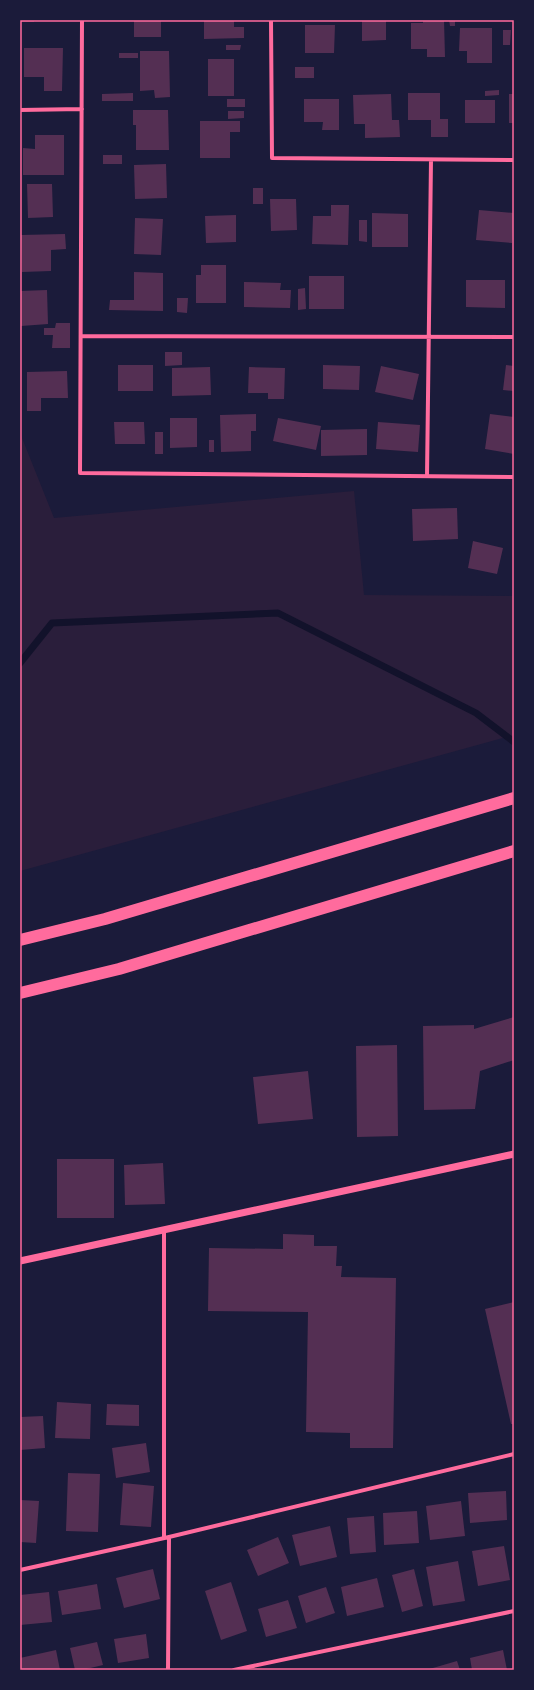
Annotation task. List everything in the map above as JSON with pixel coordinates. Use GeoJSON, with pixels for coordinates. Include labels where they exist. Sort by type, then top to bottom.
{"type":"FeatureCollection","features":[{"type":"Feature","properties":{"kind":"highway"},"geometry":{"type":"LineString","coordinates":[[20,940],[105,919],[514,798]]}},
{"type":"Feature","properties":{"kind":"highway"},"geometry":{"type":"LineString","coordinates":[[20,993],[119,969],[514,851]]}},
{"type":"Feature","properties":{"kind":"street"},"geometry":{"type":"LineString","coordinates":[[82,20],[80,473],[514,477]]}},
{"type":"Feature","properties":{"kind":"street"},"geometry":{"type":"LineString","coordinates":[[271,20],[272,158],[514,160]]}},
{"type":"Feature","properties":{"kind":"street"},"geometry":{"type":"LineString","coordinates":[[20,110],[82,109]]}},
{"type":"Feature","properties":{"kind":"street"},"geometry":{"type":"LineString","coordinates":[[427,476],[430,336],[431,160]]}},
{"type":"Feature","properties":{"kind":"street"},"geometry":{"type":"LineString","coordinates":[[81,336],[514,337]]}},
{"type":"Feature","properties":{"kind":"street"},"geometry":{"type":"LineString","coordinates":[[20,1261],[514,1154]]}},
{"type":"Feature","properties":{"kind":"street"},"geometry":{"type":"LineString","coordinates":[[164,1230],[164,1538]]}},
{"type":"Feature","properties":{"kind":"street"},"geometry":{"type":"LineString","coordinates":[[20,1570],[170,1537],[514,1454]]}},
{"type":"Feature","properties":{"kind":"street"},"geometry":{"type":"LineString","coordinates":[[168,1670],[170,1537]]}},
{"type":"Feature","properties":{"kind":"street"},"geometry":{"type":"LineString","coordinates":[[234,1670],[514,1611]]}},
{"type":"Feature","properties":{"kind":"shaded area"},"geometry":{"type":"Polygon","coordinates":[[[20,433],[54,518],[354,491],[364,595],[514,596],[514,735],[20,871],[20,433]]]}},
{"type":"Feature","properties":{"kind":"building"},"geometry":{"type":"Polygon","coordinates":[[[20,20],[34,20],[34,22],[20,22],[20,20]]]}},
{"type":"Feature","properties":{"kind":"building"},"geometry":{"type":"Polygon","coordinates":[[[134,20],[161,20],[161,37],[134,37],[134,20]]]}},
{"type":"Feature","properties":{"kind":"building"},"geometry":{"type":"Polygon","coordinates":[[[204,20],[234,20],[234,27],[244,27],[244,38],[204,39],[204,20]]]}},
{"type":"Feature","properties":{"kind":"building"},"geometry":{"type":"Polygon","coordinates":[[[362,20],[386,20],[386,40],[362,41],[362,20]]]}},
{"type":"Feature","properties":{"kind":"building"},"geometry":{"type":"Polygon","coordinates":[[[423,20],[444,20],[445,57],[427,57],[427,49],[411,49],[411,23],[423,23],[423,20]]]}},
{"type":"Feature","properties":{"kind":"building"},"geometry":{"type":"Polygon","coordinates":[[[449,20],[455,20],[455,26],[450,26],[449,20]]]}},
{"type":"Feature","properties":{"kind":"building"},"geometry":{"type":"Polygon","coordinates":[[[305,25],[335,25],[334,53],[305,53],[305,25]]]}},
{"type":"Feature","properties":{"kind":"building"},"geometry":{"type":"Polygon","coordinates":[[[460,28],[492,28],[492,63],[467,63],[467,51],[459,51],[460,28]]]}},
{"type":"Feature","properties":{"kind":"building"},"geometry":{"type":"Polygon","coordinates":[[[503,30],[511,30],[510,45],[503,45],[503,30]]]}},
{"type":"Feature","properties":{"kind":"building"},"geometry":{"type":"Polygon","coordinates":[[[226,45],[241,45],[240,50],[226,50],[226,45]]]}},
{"type":"Feature","properties":{"kind":"building"},"geometry":{"type":"Polygon","coordinates":[[[24,48],[63,48],[62,91],[44,91],[44,77],[24,77],[24,48]]]}},
{"type":"Feature","properties":{"kind":"building"},"geometry":{"type":"Polygon","coordinates":[[[140,51],[169,51],[170,97],[155,98],[154,90],[140,91],[140,51]]]}},
{"type":"Feature","properties":{"kind":"building"},"geometry":{"type":"Polygon","coordinates":[[[119,53],[138,53],[138,58],[119,58],[119,53]]]}},
{"type":"Feature","properties":{"kind":"building"},"geometry":{"type":"Polygon","coordinates":[[[208,59],[234,59],[234,96],[208,96],[208,59]]]}},
{"type":"Feature","properties":{"kind":"building"},"geometry":{"type":"Polygon","coordinates":[[[295,67],[314,67],[314,78],[295,78],[295,67]]]}},
{"type":"Feature","properties":{"kind":"building"},"geometry":{"type":"Polygon","coordinates":[[[499,90],[499,95],[485,96],[485,91],[499,90]]]}},
{"type":"Feature","properties":{"kind":"building"},"geometry":{"type":"Polygon","coordinates":[[[133,93],[133,101],[102,101],[102,94],[133,93]]]}},
{"type":"Feature","properties":{"kind":"building"},"geometry":{"type":"Polygon","coordinates":[[[408,93],[440,93],[440,119],[448,119],[448,137],[431,137],[431,120],[408,120],[408,93]]]}},
{"type":"Feature","properties":{"kind":"building"},"geometry":{"type":"Polygon","coordinates":[[[391,94],[392,120],[399,120],[400,137],[365,138],[365,124],[354,124],[353,95],[391,94]]]}},
{"type":"Feature","properties":{"kind":"building"},"geometry":{"type":"Polygon","coordinates":[[[509,94],[514,94],[514,123],[509,123],[509,94]]]}},
{"type":"Feature","properties":{"kind":"building"},"geometry":{"type":"Polygon","coordinates":[[[227,99],[245,99],[245,107],[227,107],[227,99]]]}},
{"type":"Feature","properties":{"kind":"building"},"geometry":{"type":"Polygon","coordinates":[[[304,99],[339,99],[339,130],[322,130],[323,122],[304,122],[304,99]]]}},
{"type":"Feature","properties":{"kind":"building"},"geometry":{"type":"Polygon","coordinates":[[[465,100],[495,100],[495,123],[465,123],[465,100]]]}},
{"type":"Feature","properties":{"kind":"building"},"geometry":{"type":"Polygon","coordinates":[[[133,110],[168,110],[169,150],[136,150],[136,125],[133,125],[133,110]]]}},
{"type":"Feature","properties":{"kind":"building"},"geometry":{"type":"Polygon","coordinates":[[[228,111],[244,111],[244,118],[228,119],[228,111]]]}},
{"type":"Feature","properties":{"kind":"building"},"geometry":{"type":"Polygon","coordinates":[[[200,121],[240,121],[240,132],[230,132],[230,158],[200,158],[200,121]]]}},
{"type":"Feature","properties":{"kind":"building"},"geometry":{"type":"Polygon","coordinates":[[[35,135],[64,135],[64,175],[23,175],[23,148],[35,149],[35,135]]]}},
{"type":"Feature","properties":{"kind":"building"},"geometry":{"type":"Polygon","coordinates":[[[103,155],[122,155],[122,164],[103,164],[103,155]]]}},
{"type":"Feature","properties":{"kind":"building"},"geometry":{"type":"Polygon","coordinates":[[[166,164],[167,198],[135,199],[134,165],[166,164]]]}},
{"type":"Feature","properties":{"kind":"building"},"geometry":{"type":"Polygon","coordinates":[[[27,184],[52,184],[53,217],[28,218],[27,184]]]}},
{"type":"Feature","properties":{"kind":"building"},"geometry":{"type":"Polygon","coordinates":[[[253,188],[263,188],[263,204],[253,204],[253,188]]]}},
{"type":"Feature","properties":{"kind":"building"},"geometry":{"type":"Polygon","coordinates":[[[270,199],[296,199],[297,230],[271,231],[270,199]]]}},
{"type":"Feature","properties":{"kind":"building"},"geometry":{"type":"Polygon","coordinates":[[[331,205],[349,205],[348,245],[312,244],[313,216],[331,216],[331,205]]]}},
{"type":"Feature","properties":{"kind":"building"},"geometry":{"type":"Polygon","coordinates":[[[479,210],[514,213],[512,243],[476,240],[479,210]]]}},
{"type":"Feature","properties":{"kind":"building"},"geometry":{"type":"Polygon","coordinates":[[[372,213],[408,214],[408,247],[372,247],[372,213]]]}},
{"type":"Feature","properties":{"kind":"building"},"geometry":{"type":"Polygon","coordinates":[[[236,215],[236,242],[206,243],[205,216],[236,215]]]}},
{"type":"Feature","properties":{"kind":"building"},"geometry":{"type":"Polygon","coordinates":[[[135,218],[163,219],[161,255],[134,254],[135,218]]]}},
{"type":"Feature","properties":{"kind":"building"},"geometry":{"type":"Polygon","coordinates":[[[359,220],[367,220],[367,242],[359,241],[359,220]]]}},
{"type":"Feature","properties":{"kind":"building"},"geometry":{"type":"Polygon","coordinates":[[[65,234],[66,249],[51,250],[51,271],[22,272],[21,235],[65,234]]]}},
{"type":"Feature","properties":{"kind":"building"},"geometry":{"type":"Polygon","coordinates":[[[201,265],[226,265],[226,303],[196,303],[196,275],[201,275],[201,265]]]}},
{"type":"Feature","properties":{"kind":"building"},"geometry":{"type":"Polygon","coordinates":[[[134,272],[163,273],[163,311],[109,310],[110,300],[134,300],[134,272]]]}},
{"type":"Feature","properties":{"kind":"building"},"geometry":{"type":"Polygon","coordinates":[[[309,276],[344,276],[344,309],[309,309],[309,276]]]}},
{"type":"Feature","properties":{"kind":"building"},"geometry":{"type":"Polygon","coordinates":[[[466,280],[505,280],[505,308],[466,307],[466,280]]]}},
{"type":"Feature","properties":{"kind":"building"},"geometry":{"type":"Polygon","coordinates":[[[244,282],[281,283],[280,290],[291,290],[290,308],[244,307],[244,282]]]}},
{"type":"Feature","properties":{"kind":"building"},"geometry":{"type":"Polygon","coordinates":[[[305,288],[306,309],[298,310],[298,289],[305,288]]]}},
{"type":"Feature","properties":{"kind":"building"},"geometry":{"type":"Polygon","coordinates":[[[47,290],[48,324],[21,326],[20,291],[47,290]]]}},
{"type":"Feature","properties":{"kind":"building"},"geometry":{"type":"Polygon","coordinates":[[[177,298],[188,298],[187,313],[177,312],[177,298]]]}},
{"type":"Feature","properties":{"kind":"building"},"geometry":{"type":"Polygon","coordinates":[[[56,323],[70,323],[70,348],[52,348],[53,335],[44,335],[44,328],[55,328],[56,323]]]}},
{"type":"Feature","properties":{"kind":"building"},"geometry":{"type":"Polygon","coordinates":[[[165,352],[182,352],[182,365],[165,366],[165,352]]]}},
{"type":"Feature","properties":{"kind":"building"},"geometry":{"type":"Polygon","coordinates":[[[118,365],[153,365],[153,391],[118,391],[118,365]]]}},
{"type":"Feature","properties":{"kind":"building"},"geometry":{"type":"Polygon","coordinates":[[[323,365],[360,366],[359,390],[323,389],[323,365]]]}},
{"type":"Feature","properties":{"kind":"building"},"geometry":{"type":"Polygon","coordinates":[[[506,365],[514,366],[514,391],[503,390],[506,365]]]}},
{"type":"Feature","properties":{"kind":"building"},"geometry":{"type":"Polygon","coordinates":[[[381,366],[419,374],[413,400],[375,392],[381,366]]]}},
{"type":"Feature","properties":{"kind":"building"},"geometry":{"type":"Polygon","coordinates":[[[210,367],[211,395],[172,396],[172,368],[210,367]]]}},
{"type":"Feature","properties":{"kind":"building"},"geometry":{"type":"Polygon","coordinates":[[[249,367],[285,368],[284,399],[268,399],[268,393],[248,393],[249,367]]]}},
{"type":"Feature","properties":{"kind":"building"},"geometry":{"type":"Polygon","coordinates":[[[67,371],[68,398],[41,398],[41,411],[27,411],[27,372],[67,371]]]}},
{"type":"Feature","properties":{"kind":"building"},"geometry":{"type":"Polygon","coordinates":[[[256,414],[256,431],[251,431],[251,451],[221,452],[220,415],[256,414]]]}},
{"type":"Feature","properties":{"kind":"building"},"geometry":{"type":"Polygon","coordinates":[[[490,414],[514,417],[514,454],[485,449],[490,414]]]}},
{"type":"Feature","properties":{"kind":"building"},"geometry":{"type":"Polygon","coordinates":[[[170,418],[197,418],[197,447],[170,448],[170,418]]]}},
{"type":"Feature","properties":{"kind":"building"},"geometry":{"type":"Polygon","coordinates":[[[278,418],[321,426],[316,450],[273,441],[278,418]]]}},
{"type":"Feature","properties":{"kind":"building"},"geometry":{"type":"Polygon","coordinates":[[[114,422],[144,422],[145,444],[115,444],[114,422]]]}},
{"type":"Feature","properties":{"kind":"building"},"geometry":{"type":"Polygon","coordinates":[[[378,422],[420,425],[418,452],[376,449],[378,422]]]}},
{"type":"Feature","properties":{"kind":"building"},"geometry":{"type":"Polygon","coordinates":[[[367,429],[367,455],[321,456],[321,430],[367,429]]]}},
{"type":"Feature","properties":{"kind":"building"},"geometry":{"type":"Polygon","coordinates":[[[155,432],[163,432],[163,454],[155,454],[155,432]]]}},
{"type":"Feature","properties":{"kind":"building"},"geometry":{"type":"Polygon","coordinates":[[[209,440],[214,440],[214,452],[209,452],[209,440]]]}},
{"type":"Feature","properties":{"kind":"building"},"geometry":{"type":"Polygon","coordinates":[[[457,508],[458,539],[413,541],[412,509],[457,508]]]}},
{"type":"Feature","properties":{"kind":"building"},"geometry":{"type":"Polygon","coordinates":[[[473,541],[503,548],[497,574],[468,568],[473,541]]]}},
{"type":"Feature","properties":{"kind":"building"},"geometry":{"type":"Polygon","coordinates":[[[514,1017],[514,1060],[480,1071],[475,1109],[424,1110],[423,1026],[474,1025],[474,1029],[514,1017]]]}},
{"type":"Feature","properties":{"kind":"building"},"geometry":{"type":"Polygon","coordinates":[[[397,1045],[398,1136],[357,1137],[356,1046],[397,1045]]]}},
{"type":"Feature","properties":{"kind":"building"},"geometry":{"type":"Polygon","coordinates":[[[308,1071],[313,1119],[258,1124],[253,1077],[308,1071]]]}},
{"type":"Feature","properties":{"kind":"building"},"geometry":{"type":"Polygon","coordinates":[[[57,1159],[114,1159],[114,1218],[57,1218],[57,1159]]]}},
{"type":"Feature","properties":{"kind":"building"},"geometry":{"type":"Polygon","coordinates":[[[163,1163],[165,1204],[125,1205],[124,1165],[163,1163]]]}},
{"type":"Feature","properties":{"kind":"building"},"geometry":{"type":"Polygon","coordinates":[[[283,1234],[314,1235],[314,1246],[337,1246],[336,1266],[342,1266],[341,1277],[396,1278],[393,1448],[350,1448],[350,1433],[306,1432],[308,1312],[208,1311],[209,1248],[283,1249],[283,1234]]]}},
{"type":"Feature","properties":{"kind":"building"},"geometry":{"type":"Polygon","coordinates":[[[514,1302],[514,1424],[511,1424],[485,1309],[514,1302]]]}},
{"type":"Feature","properties":{"kind":"building"},"geometry":{"type":"Polygon","coordinates":[[[57,1402],[91,1404],[90,1439],[55,1438],[57,1402]]]}},
{"type":"Feature","properties":{"kind":"building"},"geometry":{"type":"Polygon","coordinates":[[[107,1404],[139,1405],[139,1426],[106,1425],[107,1404]]]}},
{"type":"Feature","properties":{"kind":"building"},"geometry":{"type":"Polygon","coordinates":[[[43,1416],[45,1448],[20,1450],[20,1417],[43,1416]]]}},
{"type":"Feature","properties":{"kind":"building"},"geometry":{"type":"Polygon","coordinates":[[[146,1443],[150,1472],[116,1478],[112,1448],[146,1443]]]}},
{"type":"Feature","properties":{"kind":"building"},"geometry":{"type":"Polygon","coordinates":[[[68,1473],[100,1474],[98,1532],[66,1531],[68,1473]]]}},
{"type":"Feature","properties":{"kind":"building"},"geometry":{"type":"Polygon","coordinates":[[[123,1483],[154,1486],[151,1527],[120,1525],[123,1483]]]}},
{"type":"Feature","properties":{"kind":"building"},"geometry":{"type":"Polygon","coordinates":[[[506,1491],[507,1520],[470,1523],[468,1493],[506,1491]]]}},
{"type":"Feature","properties":{"kind":"building"},"geometry":{"type":"Polygon","coordinates":[[[20,1500],[39,1501],[36,1543],[20,1542],[20,1500]]]}},
{"type":"Feature","properties":{"kind":"building"},"geometry":{"type":"Polygon","coordinates":[[[461,1501],[465,1536],[430,1540],[426,1506],[461,1501]]]}},
{"type":"Feature","properties":{"kind":"building"},"geometry":{"type":"Polygon","coordinates":[[[417,1511],[419,1543],[384,1545],[383,1513],[417,1511]]]}},
{"type":"Feature","properties":{"kind":"building"},"geometry":{"type":"Polygon","coordinates":[[[374,1516],[376,1552],[350,1554],[347,1518],[374,1516]]]}},
{"type":"Feature","properties":{"kind":"building"},"geometry":{"type":"Polygon","coordinates":[[[330,1526],[337,1557],[300,1566],[292,1535],[330,1526]]]}},
{"type":"Feature","properties":{"kind":"building"},"geometry":{"type":"Polygon","coordinates":[[[278,1537],[289,1563],[258,1576],[247,1550],[278,1537]]]}},
{"type":"Feature","properties":{"kind":"building"},"geometry":{"type":"Polygon","coordinates":[[[504,1546],[510,1580],[478,1586],[472,1551],[504,1546]]]}},
{"type":"Feature","properties":{"kind":"building"},"geometry":{"type":"Polygon","coordinates":[[[458,1561],[465,1601],[433,1606],[426,1567],[458,1561]]]}},
{"type":"Feature","properties":{"kind":"building"},"geometry":{"type":"Polygon","coordinates":[[[153,1569],[160,1599],[124,1608],[116,1578],[153,1569]]]}},
{"type":"Feature","properties":{"kind":"building"},"geometry":{"type":"Polygon","coordinates":[[[414,1569],[423,1606],[402,1612],[392,1575],[414,1569]]]}},
{"type":"Feature","properties":{"kind":"building"},"geometry":{"type":"Polygon","coordinates":[[[377,1578],[384,1607],[347,1616],[341,1587],[377,1578]]]}},
{"type":"Feature","properties":{"kind":"building"},"geometry":{"type":"Polygon","coordinates":[[[231,1582],[247,1631],[221,1640],[205,1591],[231,1582]]]}},
{"type":"Feature","properties":{"kind":"building"},"geometry":{"type":"Polygon","coordinates":[[[97,1584],[101,1609],[62,1615],[58,1591],[97,1584]]]}},
{"type":"Feature","properties":{"kind":"building"},"geometry":{"type":"Polygon","coordinates":[[[326,1587],[335,1613],[306,1623],[298,1596],[326,1587]]]}},
{"type":"Feature","properties":{"kind":"building"},"geometry":{"type":"Polygon","coordinates":[[[49,1592],[52,1622],[20,1625],[20,1595],[49,1592]]]}},
{"type":"Feature","properties":{"kind":"building"},"geometry":{"type":"Polygon","coordinates":[[[288,1600],[297,1628],[266,1637],[258,1609],[288,1600]]]}},
{"type":"Feature","properties":{"kind":"building"},"geometry":{"type":"Polygon","coordinates":[[[146,1634],[149,1658],[118,1663],[114,1639],[146,1634]]]}},
{"type":"Feature","properties":{"kind":"building"},"geometry":{"type":"Polygon","coordinates":[[[97,1642],[103,1665],[82,1670],[75,1670],[70,1648],[97,1642]]]}},
{"type":"Feature","properties":{"kind":"building"},"geometry":{"type":"Polygon","coordinates":[[[56,1650],[60,1670],[20,1670],[20,1658],[56,1650]]]}},
{"type":"Feature","properties":{"kind":"building"},"geometry":{"type":"Polygon","coordinates":[[[503,1650],[507,1670],[472,1670],[470,1658],[503,1650]]]}},
{"type":"Feature","properties":{"kind":"building"},"geometry":{"type":"Polygon","coordinates":[[[457,1661],[460,1670],[426,1670],[457,1661]]]}},
{"type":"Feature","properties":{"kind":"waterway"},"geometry":{"type":"LineString","coordinates":[[20,663],[52,623],[278,613],[476,713],[514,742]]}}]}
